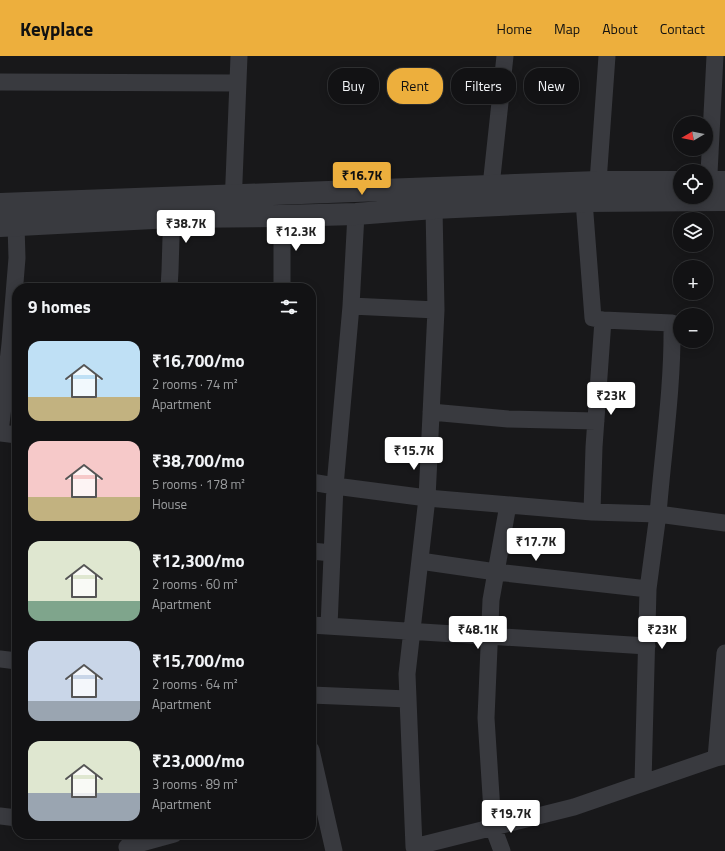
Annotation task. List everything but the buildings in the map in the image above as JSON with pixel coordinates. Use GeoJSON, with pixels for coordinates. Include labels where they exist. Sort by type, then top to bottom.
{"type":"FeatureCollection","features":[{"type":"Feature","properties":{"kind":"street"},"geometry":{"type":"LineString","coordinates":[[232,216],[238,56]]}},
{"type":"Feature","properties":{"kind":"street"},"geometry":{"type":"LineString","coordinates":[[491,186],[505,56]]}},
{"type":"Feature","properties":{"kind":"street"},"geometry":{"type":"LineString","coordinates":[[598,182],[607,56]]}},
{"type":"Feature","properties":{"kind":"street"},"geometry":{"type":"LineString","coordinates":[[15,283],[17,258],[8,225],[172,207],[233,195],[584,201],[714,189],[715,56]]}},
{"type":"Feature","properties":{"kind":"street"},"geometry":{"type":"LineString","coordinates":[[0,82],[238,83]]}},
{"type":"Feature","properties":{"kind":"street"},"geometry":{"type":"LineString","coordinates":[[0,204],[172,207],[232,216],[356,214],[491,186],[598,182],[673,182]]}},
{"type":"Feature","properties":{"kind":"street"},"geometry":{"type":"LineString","coordinates":[[433,198],[436,310],[427,498],[407,674],[409,849],[574,807],[721,757],[725,653]]}},
{"type":"Feature","properties":{"kind":"street"},"geometry":{"type":"LineString","coordinates":[[584,201],[593,318],[604,320],[672,323],[672,352],[667,426],[662,463],[658,514],[648,589],[643,783]]}},
{"type":"Feature","properties":{"kind":"street"},"geometry":{"type":"LineString","coordinates":[[169,283],[172,207]]}},
{"type":"Feature","properties":{"kind":"street"},"geometry":{"type":"LineString","coordinates":[[329,626],[335,486],[351,306],[356,214]]}},
{"type":"Feature","properties":{"kind":"street"},"geometry":{"type":"LineString","coordinates":[[282,216],[282,283]]}},
{"type":"Feature","properties":{"kind":"street"},"geometry":{"type":"LineString","coordinates":[[351,306],[436,310]]}},
{"type":"Feature","properties":{"kind":"street"},"geometry":{"type":"LineString","coordinates":[[12,319],[0,434],[12,435]]}},
{"type":"Feature","properties":{"kind":"street"},"geometry":{"type":"LineString","coordinates":[[592,512],[594,447],[604,320]]}},
{"type":"Feature","properties":{"kind":"street"},"geometry":{"type":"LineString","coordinates":[[431,412],[508,419],[596,421]]}},
{"type":"Feature","properties":{"kind":"street"},"geometry":{"type":"LineString","coordinates":[[316,483],[427,498],[592,512],[658,514],[725,523]]}},
{"type":"Feature","properties":{"kind":"street"},"geometry":{"type":"LineString","coordinates":[[502,851],[493,827],[486,718],[491,600],[508,505]]}},
{"type":"Feature","properties":{"kind":"street"},"geometry":{"type":"LineString","coordinates":[[316,551],[332,553]]}},
{"type":"Feature","properties":{"kind":"street"},"geometry":{"type":"LineString","coordinates":[[420,561],[496,572],[648,589]]}},
{"type":"Feature","properties":{"kind":"street"},"geometry":{"type":"LineString","coordinates":[[316,625],[647,646]]}},
{"type":"Feature","properties":{"kind":"street"},"geometry":{"type":"LineString","coordinates":[[0,659],[12,660]]}},
{"type":"Feature","properties":{"kind":"street"},"geometry":{"type":"LineString","coordinates":[[316,695],[408,698]]}},
{"type":"Feature","properties":{"kind":"street"},"geometry":{"type":"LineString","coordinates":[[316,794],[334,851]]}},
{"type":"Feature","properties":{"kind":"street"},"geometry":{"type":"LineString","coordinates":[[0,816],[12,817]]}},
{"type":"Feature","properties":{"kind":"street"},"geometry":{"type":"LineString","coordinates":[[128,844],[151,839]]}}]}
